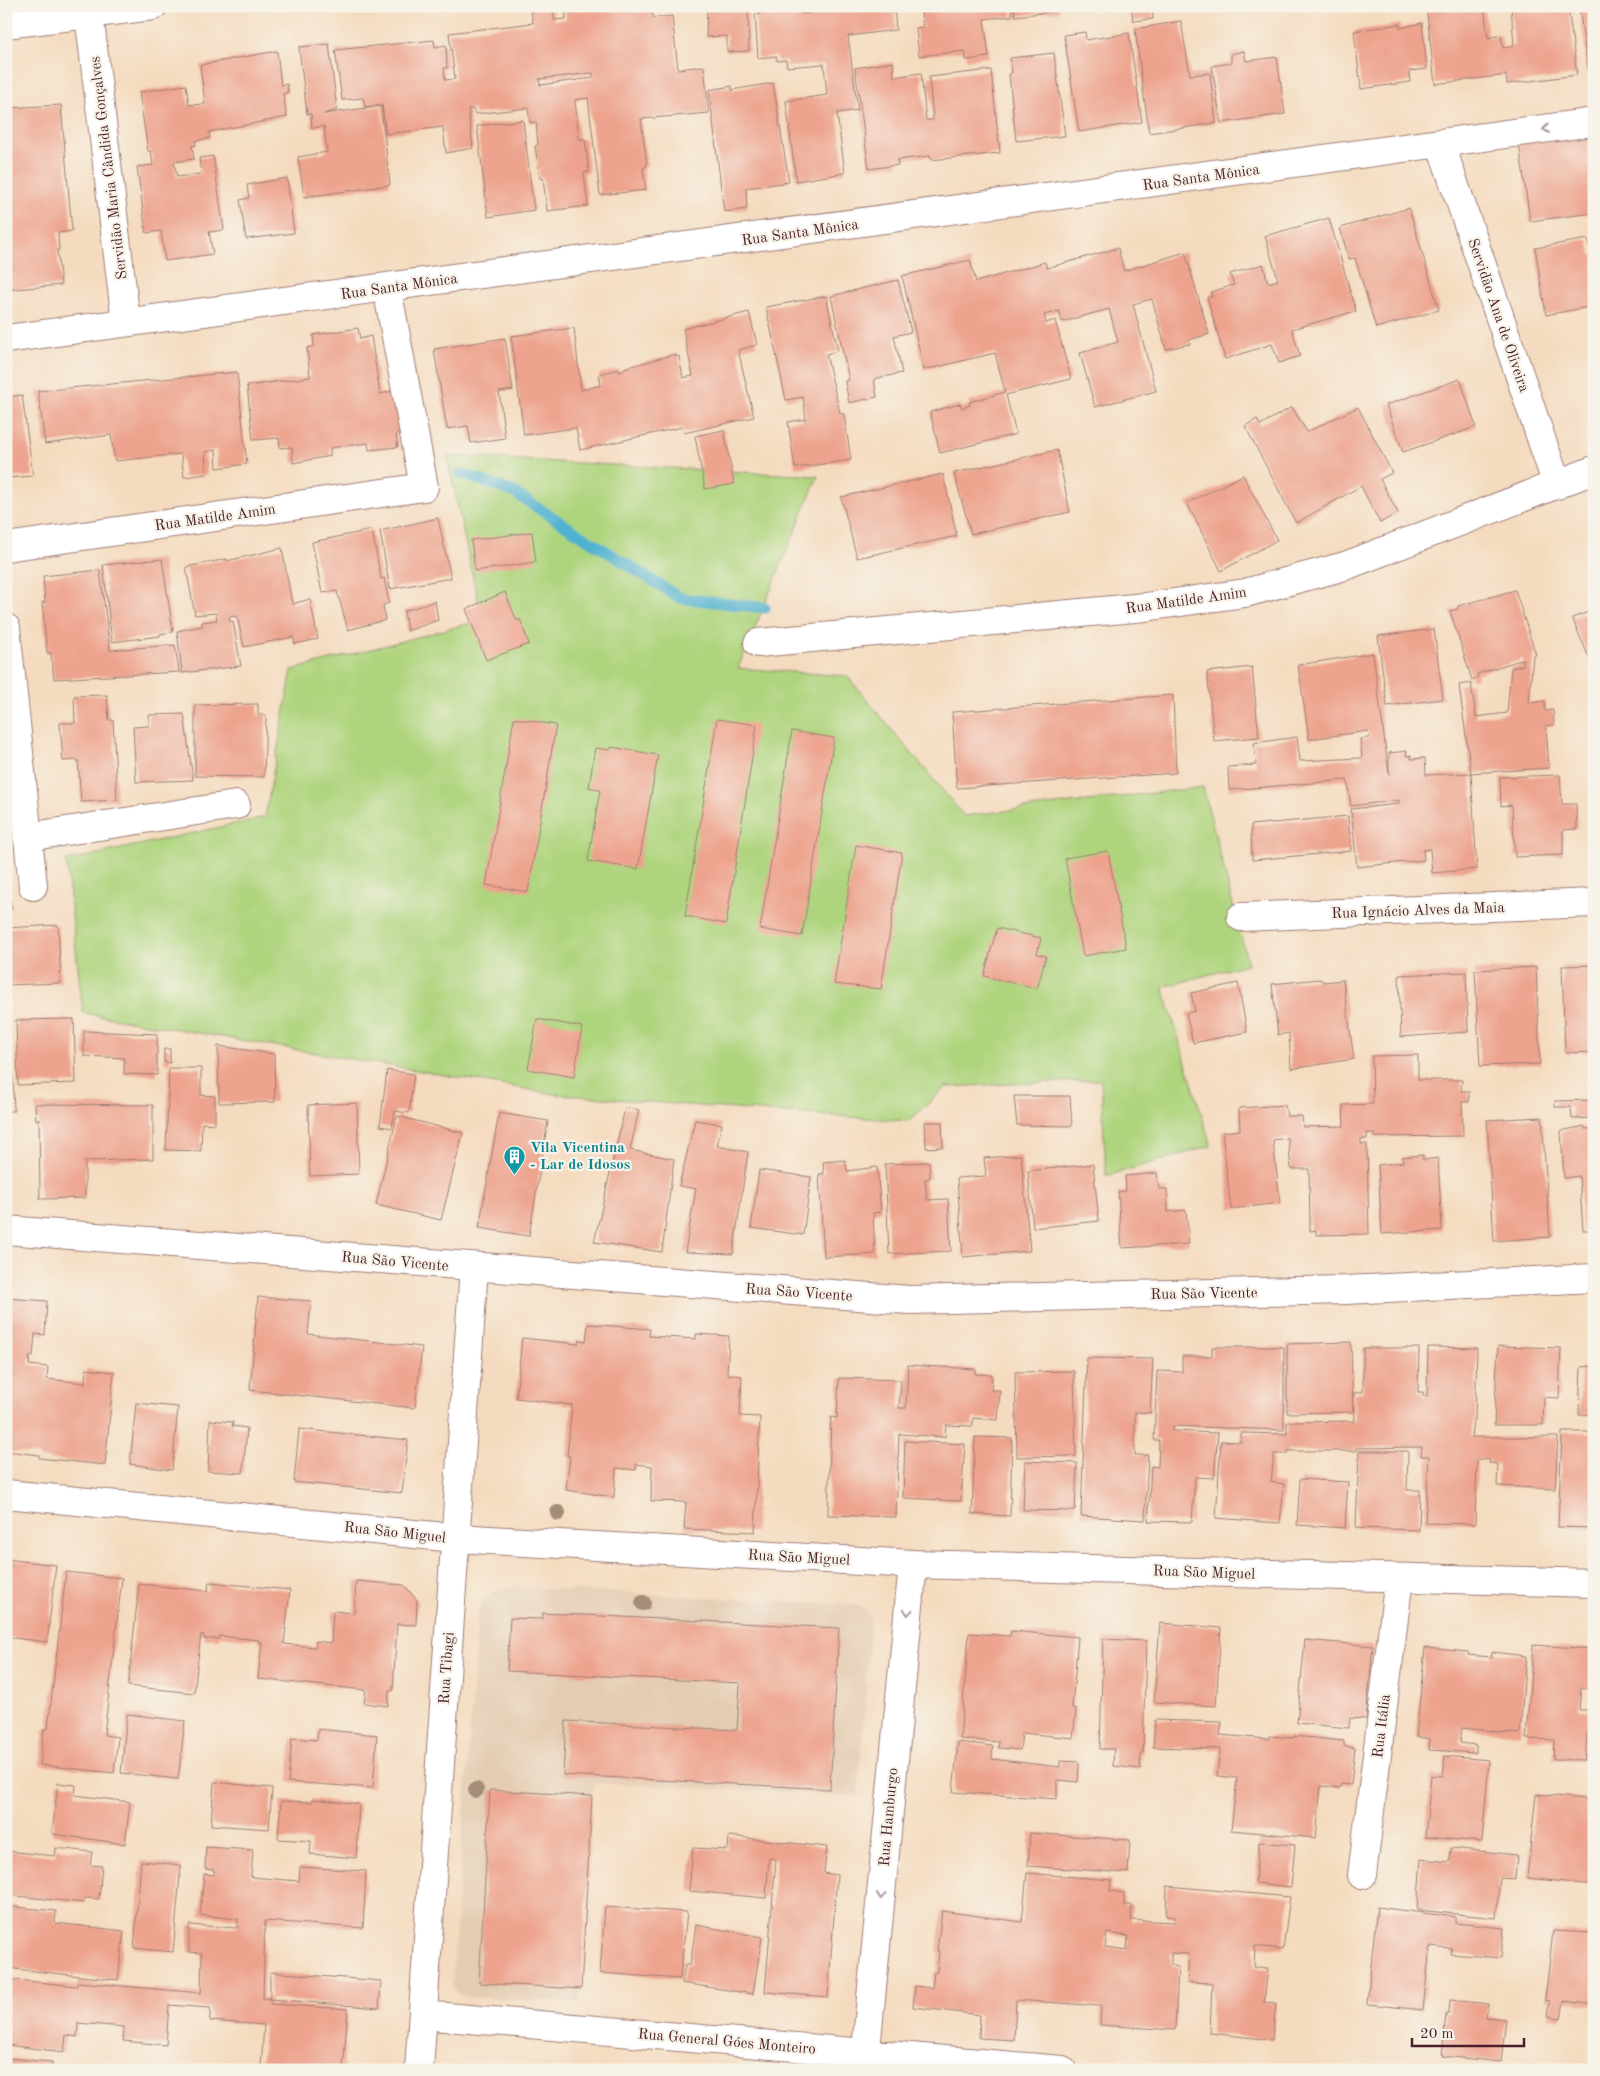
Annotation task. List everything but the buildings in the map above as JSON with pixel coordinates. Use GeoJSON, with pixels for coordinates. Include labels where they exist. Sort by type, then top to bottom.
{"type":"FeatureCollection","features":[{"type":"Feature","properties":{"kind":"street"},"geometry":{"type":"LineString","coordinates":[[6,24],[153,6]]}},
{"type":"Feature","properties":{"kind":"street","name":"Servidão Maria Cândida Gonçalves"},"geometry":{"type":"LineString","coordinates":[[89,14],[126,322]]}},
{"type":"Feature","properties":{"kind":"street","name":"Rua Santa Mônica"},"geometry":{"type":"LineString","coordinates":[[6,339],[1594,122]]}},
{"type":"Feature","properties":{"kind":"street","name":"Servidão Ana de Oliveira"},"geometry":{"type":"LineString","coordinates":[[1441,144],[1557,484]]}},
{"type":"Feature","properties":{"kind":"street","name":"Rua Matilde Amim"},"geometry":{"type":"LineString","coordinates":[[6,547],[424,487],[387,288]]}},
{"type":"Feature","properties":{"kind":"street","name":"Rua Matilde Amim"},"geometry":{"type":"LineString","coordinates":[[758,643],[1145,607],[1245,593],[1345,566],[1594,470]]}},
{"type":"Feature","properties":{"kind":"street"},"geometry":{"type":"LineString","coordinates":[[6,628],[33,886]]}},
{"type":"Feature","properties":{"kind":"street"},"geometry":{"type":"LineString","coordinates":[[27,837],[236,805]]}},
{"type":"Feature","properties":{"kind":"street","name":"Rua Ignácio Alves da Maia"},"geometry":{"type":"LineString","coordinates":[[1241,918],[1594,903]]}},
{"type":"Feature","properties":{"kind":"street","name":"Rua São Vicente"},"geometry":{"type":"LineString","coordinates":[[6,1230],[909,1300],[1346,1290],[1594,1278]]}},
{"type":"Feature","properties":{"kind":"street","name":"Rua Tibagi"},"geometry":{"type":"LineString","coordinates":[[419,2070],[474,1267]]}},
{"type":"Feature","properties":{"kind":"street","name":"Rua São Miguel"},"geometry":{"type":"LineString","coordinates":[[6,1494],[455,1538],[913,1564],[1594,1583]]}},
{"type":"Feature","properties":{"kind":"street","name":"Rua Hamburgo"},"geometry":{"type":"LineString","coordinates":[[865,2061],[913,1564]]}},
{"type":"Feature","properties":{"kind":"street","name":"Rua Itália"},"geometry":{"type":"LineString","coordinates":[[1362,1875],[1400,1578]]}},
{"type":"Feature","properties":{"kind":"street","name":"Rua General Góes Monteiro"},"geometry":{"type":"LineString","coordinates":[[423,2015],[865,2061],[1062,2070]]}},
{"type":"Feature","properties":{"kind":"shaded area"},"geometry":{"type":"Polygon","coordinates":[[[509,1587],[856,1605],[863,1607],[871,1616],[858,1796],[593,1783],[580,2002],[467,1997],[458,1994],[452,1985],[478,1615],[481,1603],[488,1596],[498,1589],[509,1587]]]}},
{"type":"Feature","properties":{"kind":"green space"},"geometry":{"type":"Polygon","coordinates":[[[447,456],[818,476],[738,668],[847,676],[964,816],[1203,787],[1248,964],[1163,987],[1211,1146],[1106,1176],[1101,1080],[946,1087],[909,1121],[772,1112],[554,1094],[83,1013],[66,861],[265,817],[292,670],[482,620],[447,456]]]}},
{"type":"Feature","properties":{"kind":"waterway"},"geometry":{"type":"LineString","coordinates":[[460,473],[513,492],[680,598],[765,608]]}},
{"type":"Feature","properties":{"kind":"place","name":"Vila Vicentina - Lar de Idosos"},"geometry":{"type":"Point","coordinates":[514,1175]}}]}
